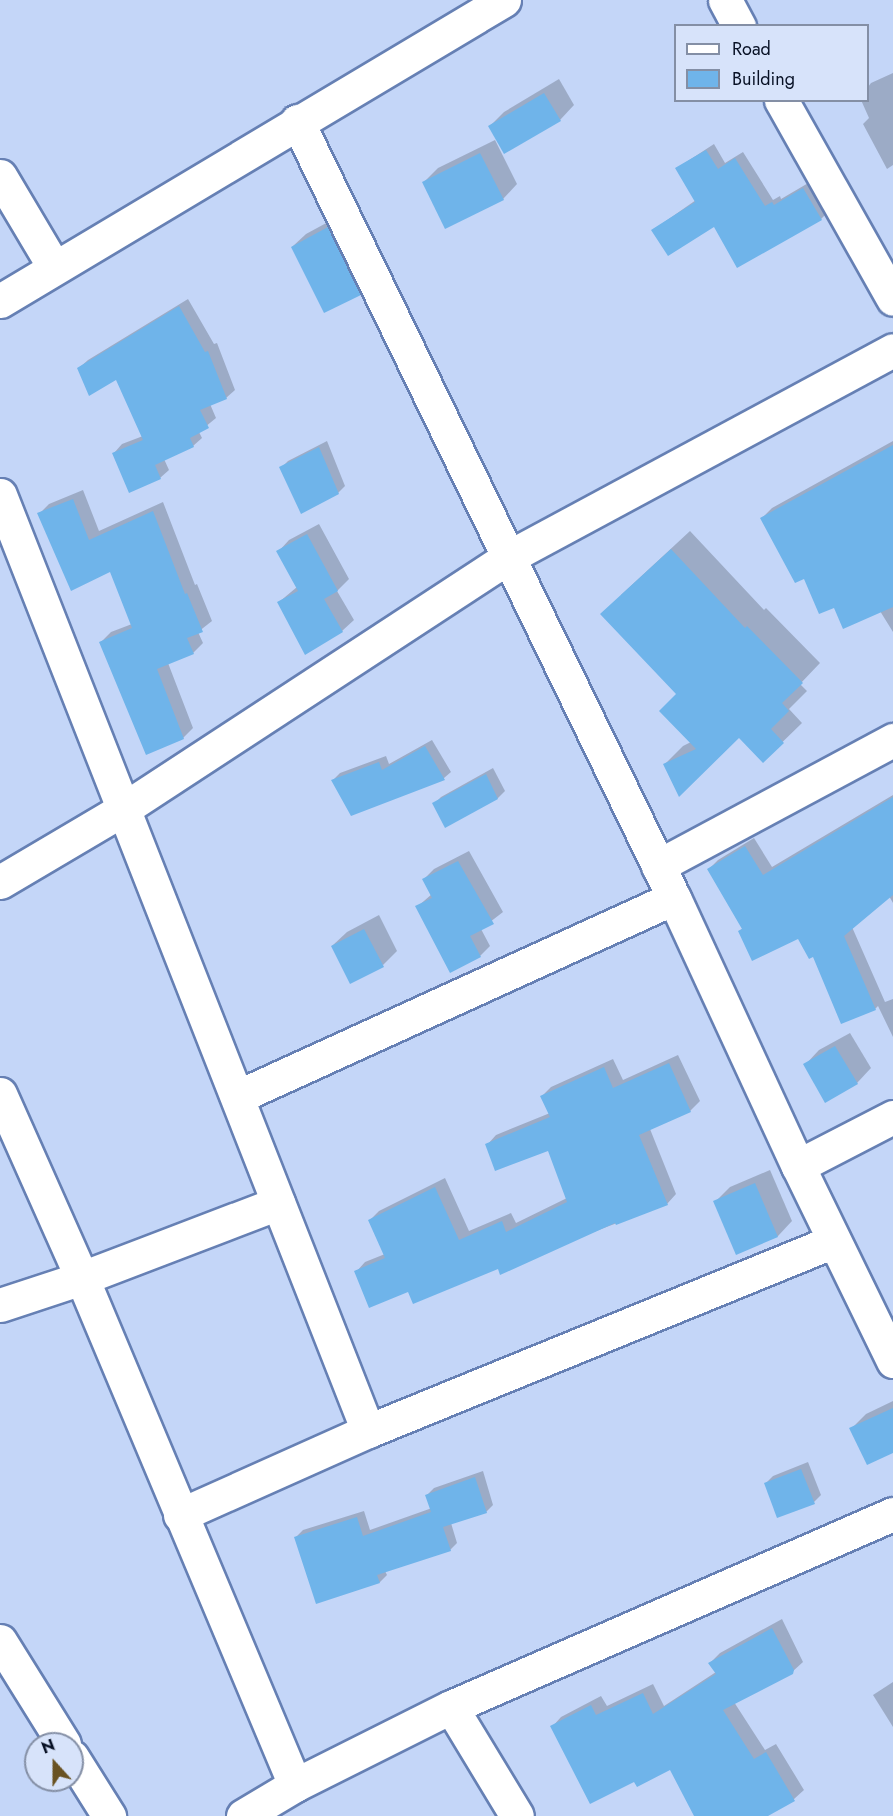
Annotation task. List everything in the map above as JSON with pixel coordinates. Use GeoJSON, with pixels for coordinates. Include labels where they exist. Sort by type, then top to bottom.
{"type":"FeatureCollection","features":[{"type":"Feature","properties":{"kind":"street"},"geometry":{"type":"LineString","coordinates":[[0,301],[297,121],[504,0]]}},
{"type":"Feature","properties":{"kind":"street"},"geometry":{"type":"LineString","coordinates":[[725,0],[738,24]]}},
{"type":"Feature","properties":{"kind":"street"},"geometry":{"type":"LineString","coordinates":[[782,102],[893,299]]}},
{"type":"Feature","properties":{"kind":"street"},"geometry":{"type":"LineString","coordinates":[[297,121],[507,558],[674,898],[798,1166],[893,1361]]}},
{"type":"Feature","properties":{"kind":"street"},"geometry":{"type":"LineString","coordinates":[[0,176],[54,267]]}},
{"type":"Feature","properties":{"kind":"street"},"geometry":{"type":"LineString","coordinates":[[0,882],[125,808],[507,558],[893,350]]}},
{"type":"Feature","properties":{"kind":"street"},"geometry":{"type":"LineString","coordinates":[[0,495],[125,808],[368,1431]]}},
{"type":"Feature","properties":{"kind":"street"},"geometry":{"type":"LineString","coordinates":[[658,866],[893,740]]}},
{"type":"Feature","properties":{"kind":"street"},"geometry":{"type":"LineString","coordinates":[[237,1097],[674,898]]}},
{"type":"Feature","properties":{"kind":"street"},"geometry":{"type":"LineString","coordinates":[[0,1094],[82,1278],[295,1785]]}},
{"type":"Feature","properties":{"kind":"street"},"geometry":{"type":"LineString","coordinates":[[798,1166],[893,1117]]}},
{"type":"Feature","properties":{"kind":"street"},"geometry":{"type":"LineString","coordinates":[[0,1305],[82,1278],[278,1203]]}},
{"type":"Feature","properties":{"kind":"street"},"geometry":{"type":"LineString","coordinates":[[180,1515],[368,1431],[834,1241]]}},
{"type":"Feature","properties":{"kind":"street"},"geometry":{"type":"LineString","coordinates":[[243,1816],[295,1785],[451,1707],[893,1514]]}},
{"type":"Feature","properties":{"kind":"street"},"geometry":{"type":"LineString","coordinates":[[0,1641],[57,1732]]}},
{"type":"Feature","properties":{"kind":"street"},"geometry":{"type":"LineString","coordinates":[[451,1707],[517,1816]]}},
{"type":"Feature","properties":{"kind":"street"},"geometry":{"type":"LineString","coordinates":[[84,1776],[109,1816]]}},
{"type":"Feature","properties":{"kind":"building"},"geometry":{"type":"Polygon","coordinates":[[[544,93],[561,121],[504,154],[488,126],[544,93]]]}},
{"type":"Feature","properties":{"kind":"building"},"geometry":{"type":"Polygon","coordinates":[[[706,150],[718,169],[735,158],[765,206],[772,202],[774,205],[803,188],[822,220],[737,268],[714,227],[668,256],[651,230],[695,202],[675,168],[706,150]]]}},
{"type":"Feature","properties":{"kind":"building"},"geometry":{"type":"Polygon","coordinates":[[[480,153],[504,200],[445,229],[422,182],[480,153]]]}},
{"type":"Feature","properties":{"kind":"building"},"geometry":{"type":"Polygon","coordinates":[[[328,227],[361,295],[324,313],[291,247],[328,227]]]}},
{"type":"Feature","properties":{"kind":"building"},"geometry":{"type":"Polygon","coordinates":[[[179,306],[205,352],[208,351],[227,399],[200,410],[209,428],[190,438],[194,447],[155,465],[161,479],[129,493],[112,453],[143,440],[116,380],[89,396],[77,368],[179,306]]]}},
{"type":"Feature","properties":{"kind":"building"},"geometry":{"type":"Polygon","coordinates":[[[893,445],[893,607],[843,629],[834,608],[819,614],[804,579],[795,583],[760,518],[893,445]]]}},
{"type":"Feature","properties":{"kind":"building"},"geometry":{"type":"Polygon","coordinates":[[[319,447],[339,494],[301,514],[279,467],[319,447]]]}},
{"type":"Feature","properties":{"kind":"building"},"geometry":{"type":"Polygon","coordinates":[[[73,499],[89,540],[153,511],[185,594],[187,593],[203,632],[187,638],[194,654],[157,669],[184,739],[146,755],[99,642],[132,628],[110,572],[71,591],[37,513],[73,499]]]}},
{"type":"Feature","properties":{"kind":"building"},"geometry":{"type":"Polygon","coordinates":[[[307,534],[338,591],[324,599],[343,632],[305,655],[277,602],[298,591],[276,551],[307,534]]]}},
{"type":"Feature","properties":{"kind":"building"},"geometry":{"type":"Polygon","coordinates":[[[671,549],[745,628],[747,626],[803,683],[782,703],[789,711],[771,729],[784,743],[763,763],[739,738],[679,797],[663,764],[696,749],[659,711],[676,694],[600,614],[671,549]]]}},
{"type":"Feature","properties":{"kind":"building"},"geometry":{"type":"Polygon","coordinates":[[[425,746],[445,780],[351,816],[331,780],[379,762],[382,770],[425,746]]]}},
{"type":"Feature","properties":{"kind":"building"},"geometry":{"type":"Polygon","coordinates":[[[486,774],[498,799],[445,828],[432,803],[486,774]]]}},
{"type":"Feature","properties":{"kind":"building"},"geometry":{"type":"Polygon","coordinates":[[[893,797],[893,895],[844,936],[876,1010],[841,1024],[813,957],[809,959],[798,939],[752,961],[738,931],[742,929],[707,869],[745,846],[763,875],[893,797]]]}},
{"type":"Feature","properties":{"kind":"building"},"geometry":{"type":"Polygon","coordinates":[[[458,861],[494,924],[470,936],[481,957],[450,973],[415,906],[432,898],[422,879],[458,861]]]}},
{"type":"Feature","properties":{"kind":"building"},"geometry":{"type":"Polygon","coordinates":[[[364,929],[384,967],[350,984],[331,946],[364,929]]]}},
{"type":"Feature","properties":{"kind":"building"},"geometry":{"type":"Polygon","coordinates":[[[835,1046],[858,1084],[825,1103],[803,1064],[835,1046]]]}},
{"type":"Feature","properties":{"kind":"building"},"geometry":{"type":"Polygon","coordinates":[[[669,1063],[691,1112],[639,1135],[668,1205],[616,1225],[615,1223],[500,1275],[498,1269],[413,1304],[408,1292],[369,1308],[354,1271],[385,1258],[368,1220],[435,1187],[459,1240],[502,1221],[506,1232],[567,1202],[548,1151],[495,1171],[485,1144],[550,1117],[540,1096],[604,1067],[613,1088],[669,1063]]]}},
{"type":"Feature","properties":{"kind":"building"},"geometry":{"type":"Polygon","coordinates":[[[755,1183],[778,1237],[736,1255],[713,1201],[755,1183]]]}},
{"type":"Feature","properties":{"kind":"building"},"geometry":{"type":"Polygon","coordinates":[[[893,1408],[893,1453],[867,1465],[849,1428],[893,1408]]]}},
{"type":"Feature","properties":{"kind":"building"},"geometry":{"type":"Polygon","coordinates":[[[801,1469],[815,1504],[777,1518],[764,1483],[801,1469]]]}},
{"type":"Feature","properties":{"kind":"building"},"geometry":{"type":"Polygon","coordinates":[[[475,1477],[487,1513],[443,1527],[451,1551],[377,1575],[380,1583],[316,1604],[294,1537],[357,1517],[363,1536],[431,1512],[425,1495],[475,1477]]]}},
{"type":"Feature","properties":{"kind":"building"},"geometry":{"type":"Polygon","coordinates":[[[772,1628],[794,1670],[793,1674],[723,1710],[754,1759],[766,1752],[795,1801],[768,1816],[694,1816],[670,1770],[637,1787],[634,1782],[590,1804],[550,1726],[591,1705],[596,1715],[643,1693],[653,1714],[716,1674],[708,1663],[772,1628]]]}}]}
